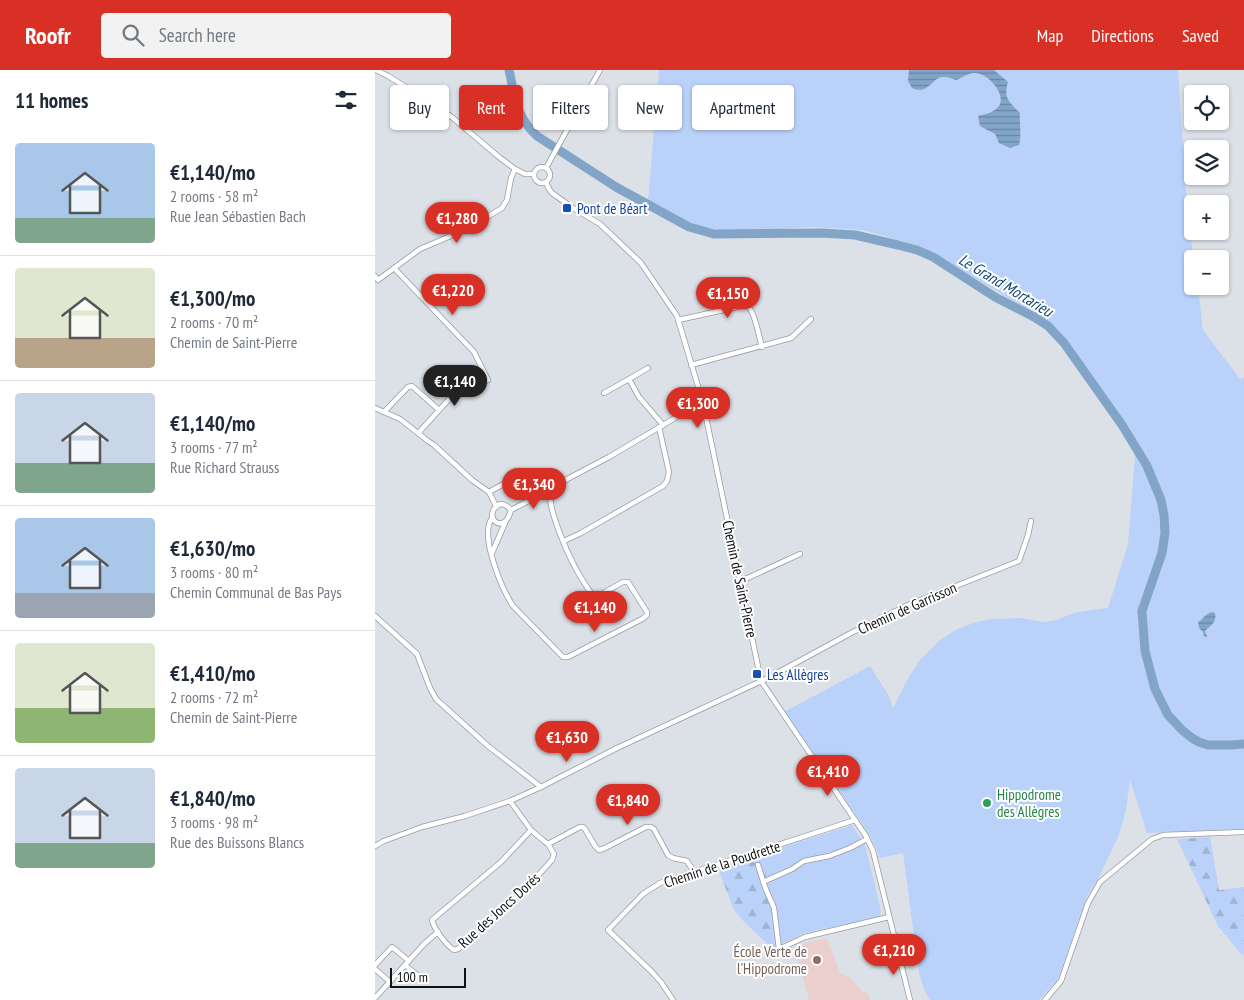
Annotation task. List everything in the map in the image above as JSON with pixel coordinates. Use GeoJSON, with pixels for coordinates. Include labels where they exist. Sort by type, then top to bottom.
{"type":"FeatureCollection","features":[{"type":"Feature","properties":{"kind":"street"},"geometry":{"type":"LineString","coordinates":[[376,70],[438,106],[515,169],[525,174],[534,174]]}},
{"type":"Feature","properties":{"kind":"street"},"geometry":{"type":"LineString","coordinates":[[546,168],[600,70]]}},
{"type":"Feature","properties":{"kind":"street"},"geometry":{"type":"LineString","coordinates":[[543,167],[550,171],[551,176],[548,181],[541,183],[537,181],[534,174],[538,168],[543,167]]}},
{"type":"Feature","properties":{"kind":"street"},"geometry":{"type":"LineString","coordinates":[[376,280],[420,249],[467,229],[502,208],[507,200],[511,178],[515,169]]}},
{"type":"Feature","properties":{"kind":"street","name":"Chemin de Saint-Pierre"},"geometry":{"type":"LineString","coordinates":[[546,182],[552,193],[600,224],[641,263],[677,316],[703,403],[761,681],[867,838],[873,851],[910,1000]]}},
{"type":"Feature","properties":{"kind":"street"},"geometry":{"type":"LineString","coordinates":[[394,268],[474,352],[488,380],[451,397],[419,434]]}},
{"type":"Feature","properties":{"kind":"street"},"geometry":{"type":"LineString","coordinates":[[678,320],[747,306],[750,308],[757,325],[762,347]]}},
{"type":"Feature","properties":{"kind":"street"},"geometry":{"type":"LineString","coordinates":[[691,365],[791,338],[811,319]]}},
{"type":"Feature","properties":{"kind":"street"},"geometry":{"type":"LineString","coordinates":[[604,393],[648,368]]}},
{"type":"Feature","properties":{"kind":"street"},"geometry":{"type":"LineString","coordinates":[[564,540],[581,533],[663,486],[667,481],[669,472],[661,426],[639,397],[629,379]]}},
{"type":"Feature","properties":{"kind":"street"},"geometry":{"type":"LineString","coordinates":[[384,412],[408,387],[412,386],[439,410]]}},
{"type":"Feature","properties":{"kind":"street"},"geometry":{"type":"LineString","coordinates":[[491,555],[511,510],[531,501],[609,457],[697,404],[703,403]]}},
{"type":"Feature","properties":{"kind":"street"},"geometry":{"type":"LineString","coordinates":[[375,408],[400,419],[434,445],[489,492],[496,506]]}},
{"type":"Feature","properties":{"kind":"street"},"geometry":{"type":"LineString","coordinates":[[489,492],[511,480],[515,480],[521,484],[531,501]]}},
{"type":"Feature","properties":{"kind":"street"},"geometry":{"type":"LineString","coordinates":[[511,510],[504,504],[496,506],[489,522],[488,535],[491,555],[496,570],[513,606],[563,657],[568,657],[642,619],[647,615],[647,612],[628,582],[623,582],[596,597],[593,596],[575,567],[559,530],[550,497],[552,489]]}},
{"type":"Feature","properties":{"kind":"street"},"geometry":{"type":"LineString","coordinates":[[492,518],[499,524],[505,523]]}},
{"type":"Feature","properties":{"kind":"street","name":"Chemin de Garrisson"},"geometry":{"type":"LineString","coordinates":[[761,681],[908,605],[1019,561],[1031,521]]}},
{"type":"Feature","properties":{"kind":"street"},"geometry":{"type":"LineString","coordinates":[[741,581],[800,554]]}},
{"type":"Feature","properties":{"kind":"street"},"geometry":{"type":"LineString","coordinates":[[375,616],[417,654],[436,700],[489,746],[541,787]]}},
{"type":"Feature","properties":{"kind":"street"},"geometry":{"type":"LineString","coordinates":[[375,846],[384,840],[422,827],[465,816],[510,801],[617,748],[761,681]]}},
{"type":"Feature","properties":{"kind":"street"},"geometry":{"type":"LineString","coordinates":[[510,801],[531,830],[548,844],[583,827],[595,846],[599,850],[603,850],[646,827],[651,827],[654,829],[668,855],[673,858],[687,860],[694,872]]}},
{"type":"Feature","properties":{"kind":"street","name":"Chemin de la Poudrette"},"geometry":{"type":"LineString","coordinates":[[673,1000],[651,971],[609,930],[643,894],[661,883],[855,820]]}},
{"type":"Feature","properties":{"kind":"street","name":"Rue des Joncs Dorés"},"geometry":{"type":"LineString","coordinates":[[531,830],[501,862],[432,920],[450,948],[454,950],[459,949],[524,891],[552,860],[554,854],[548,844]]}},
{"type":"Feature","properties":{"kind":"street"},"geometry":{"type":"LineString","coordinates":[[1045,1000],[1061,981],[1088,903],[1100,882],[1152,839],[1163,835],[1244,832]]}},
{"type":"Feature","properties":{"kind":"street"},"geometry":{"type":"LineString","coordinates":[[763,882],[792,869],[804,861],[829,856],[850,848],[867,838]]}},
{"type":"Feature","properties":{"kind":"street"},"geometry":{"type":"LineString","coordinates":[[758,865],[774,908],[779,949],[805,938],[889,917]]}},
{"type":"Feature","properties":{"kind":"street"},"geometry":{"type":"LineString","coordinates":[[375,999],[424,944],[438,932]]}},
{"type":"Feature","properties":{"kind":"street"},"geometry":{"type":"LineString","coordinates":[[390,982],[375,967],[392,947],[423,980]]}},
{"type":"Feature","properties":{"kind":"shaded area"},"geometry":{"type":"Polygon","coordinates":[[[909,70],[994,70],[1008,82],[1006,92],[1008,99],[1020,113],[1019,145],[1010,148],[999,143],[995,134],[980,126],[978,116],[994,110],[1001,101],[998,90],[985,76],[972,73],[956,80],[943,77],[919,90],[912,88],[908,81],[909,70]]]}},
{"type":"Feature","properties":{"kind":"shaded area"},"geometry":{"type":"Polygon","coordinates":[[[1212,612],[1215,613],[1215,619],[1205,631],[1206,637],[1199,628],[1198,622],[1212,612]]]}},
{"type":"Feature","properties":{"kind":"shaded area","name":"École Verte de l'Hippodrome"},"geometry":{"type":"Polygon","coordinates":[[[827,938],[840,973],[850,978],[862,993],[867,992],[870,1000],[809,1000],[795,948],[804,943],[827,938]]]}},
{"type":"Feature","properties":{"kind":"green space"},"geometry":{"type":"Polygon","coordinates":[[[659,70],[1178,70],[1184,185],[1186,185],[1186,195],[1184,195],[1184,240],[1191,240],[1193,250],[1184,250],[1184,295],[1199,295],[1203,330],[1240,379],[1244,377],[1244,829],[1147,833],[1130,780],[1126,810],[1119,835],[1098,879],[1087,896],[1059,978],[1039,1000],[930,1000],[919,973],[903,853],[880,858],[871,837],[784,712],[870,666],[889,696],[893,708],[920,660],[940,640],[956,630],[973,623],[991,619],[1021,618],[1043,622],[1056,620],[1077,612],[1108,608],[1128,544],[1135,456],[1131,433],[1059,331],[1019,304],[919,246],[863,230],[810,227],[734,232],[698,227],[648,201],[654,130],[682,130],[682,85],[658,85],[659,70]]]}},
{"type":"Feature","properties":{"kind":"green space"},"geometry":{"type":"Polygon","coordinates":[[[852,825],[865,845],[881,912],[879,917],[805,933],[772,948],[759,936],[780,925],[768,886],[763,860],[755,856],[852,825]]]}},
{"type":"Feature","properties":{"kind":"green space"},"geometry":{"type":"Polygon","coordinates":[[[1210,837],[1219,890],[1244,887],[1244,956],[1218,926],[1177,839],[1210,837]]]}},
{"type":"Feature","properties":{"kind":"green space"},"geometry":{"type":"Polygon","coordinates":[[[755,856],[763,860],[768,886],[780,926],[759,936],[734,910],[719,871],[755,856]]]}},
{"type":"Feature","properties":{"kind":"waterway","name":"Le Grand Mortarieu"},"geometry":{"type":"LineString","coordinates":[[509,70],[520,114],[537,136],[616,187],[689,227],[714,234],[822,233],[855,235],[917,250],[933,257],[995,297],[1048,326],[1064,343],[1122,425],[1147,466],[1161,500],[1165,533],[1162,553],[1142,611],[1145,651],[1155,689],[1168,715],[1192,738],[1208,745],[1244,744]]}},
{"type":"Feature","properties":{"kind":"place","name":"Pont de Béart"},"geometry":{"type":"Point","coordinates":[567,208]}},
{"type":"Feature","properties":{"kind":"place","name":"Les Allègres"},"geometry":{"type":"Point","coordinates":[757,674]}},
{"type":"Feature","properties":{"kind":"place","name":"Hippodrome des Allègres"},"geometry":{"type":"Point","coordinates":[987,803]}},
{"type":"Feature","properties":{"kind":"place","name":"École Verte de l'Hippodrome"},"geometry":{"type":"Point","coordinates":[817,960]}}]}
